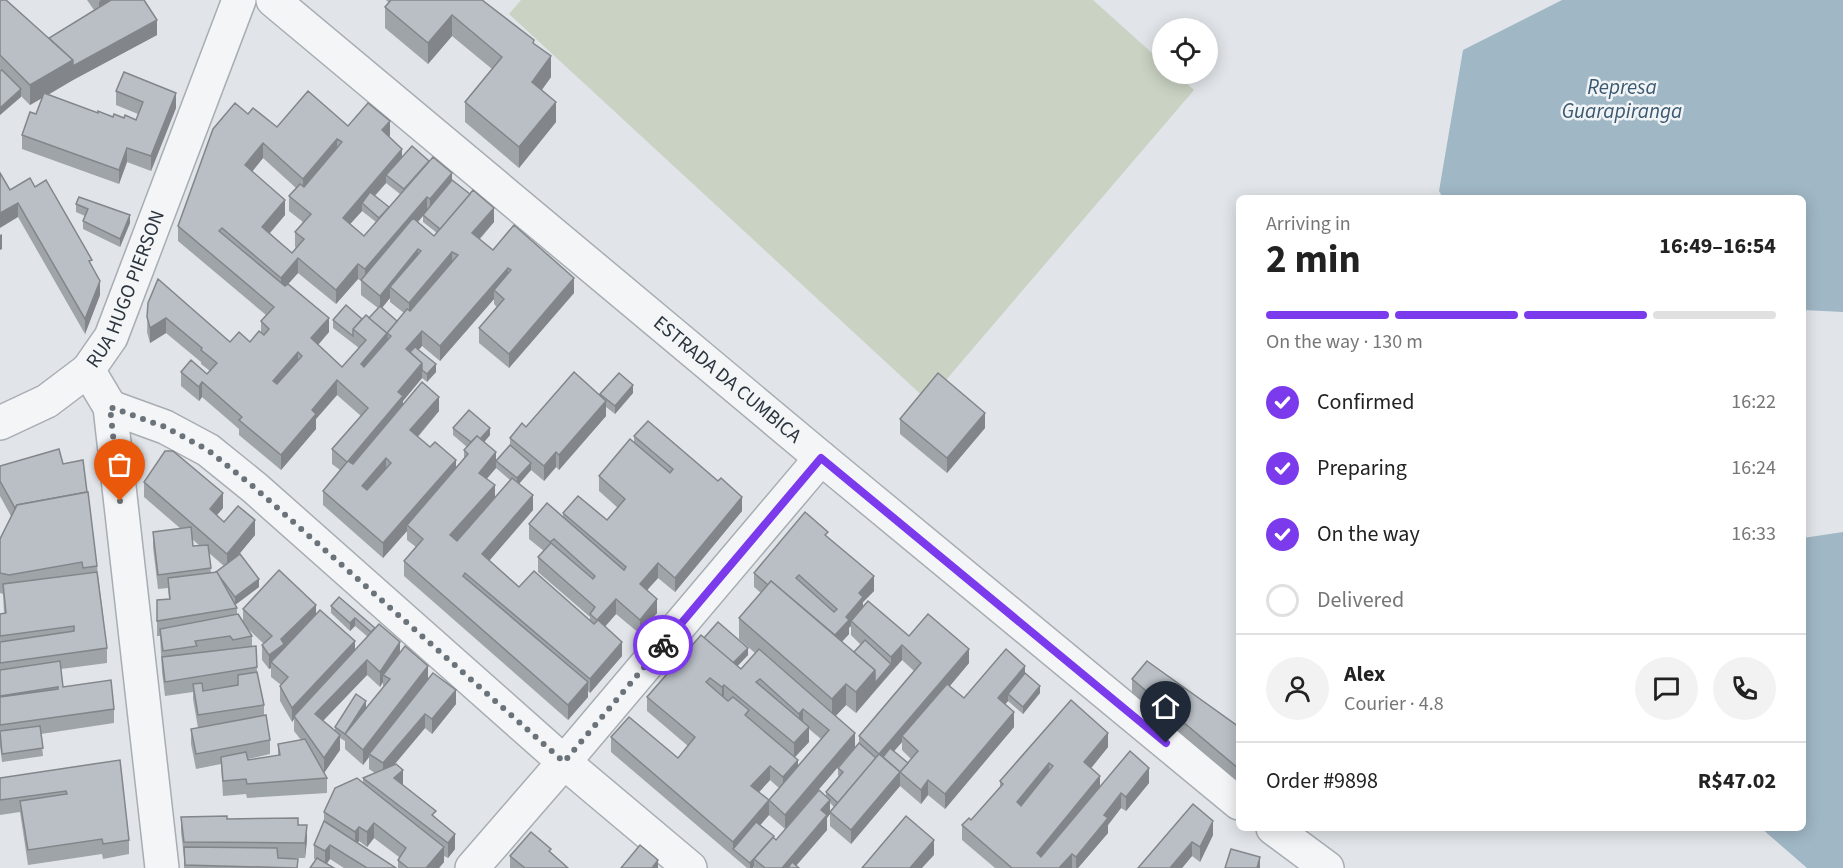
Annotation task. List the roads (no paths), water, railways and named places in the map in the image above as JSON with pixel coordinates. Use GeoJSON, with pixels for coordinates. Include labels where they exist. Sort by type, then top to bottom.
{"type":"FeatureCollection","features":[{"type":"Feature","properties":{"kind":"street","name":"RUA HUGO PIERSON"},"geometry":{"type":"LineString","coordinates":[[162,868],[110,407],[88,370],[111,337],[239,0]]}},
{"type":"Feature","properties":{"kind":"street","name":"ESTRADA DA CUMBICA"},"geometry":{"type":"LineString","coordinates":[[273,0],[821,458],[1236,801]]}},
{"type":"Feature","properties":{"kind":"street"},"geometry":{"type":"LineString","coordinates":[[0,423],[47,401],[88,370]]}},
{"type":"Feature","properties":{"kind":"street"},"geometry":{"type":"LineString","coordinates":[[110,407],[165,427],[208,450],[255,488],[564,762],[690,868]]}},
{"type":"Feature","properties":{"kind":"street"},"geometry":{"type":"LineString","coordinates":[[472,868],[821,458]]}},
{"type":"Feature","properties":{"kind":"street"},"geometry":{"type":"LineString","coordinates":[[1277,831],[1327,868]]}},
{"type":"Feature","properties":{"kind":"water","name":"Represa Guarapiranga"},"geometry":{"type":"Polygon","coordinates":[[[1562,0],[1843,0],[1843,312],[1806,310],[1806,195],[1441,195],[1439,191],[1463,50],[1562,0]]]}},
{"type":"Feature","properties":{"kind":"water"},"geometry":{"type":"Polygon","coordinates":[[[1843,532],[1843,868],[1807,868],[1764,831],[1806,831],[1806,538],[1843,532]]]}}]}
